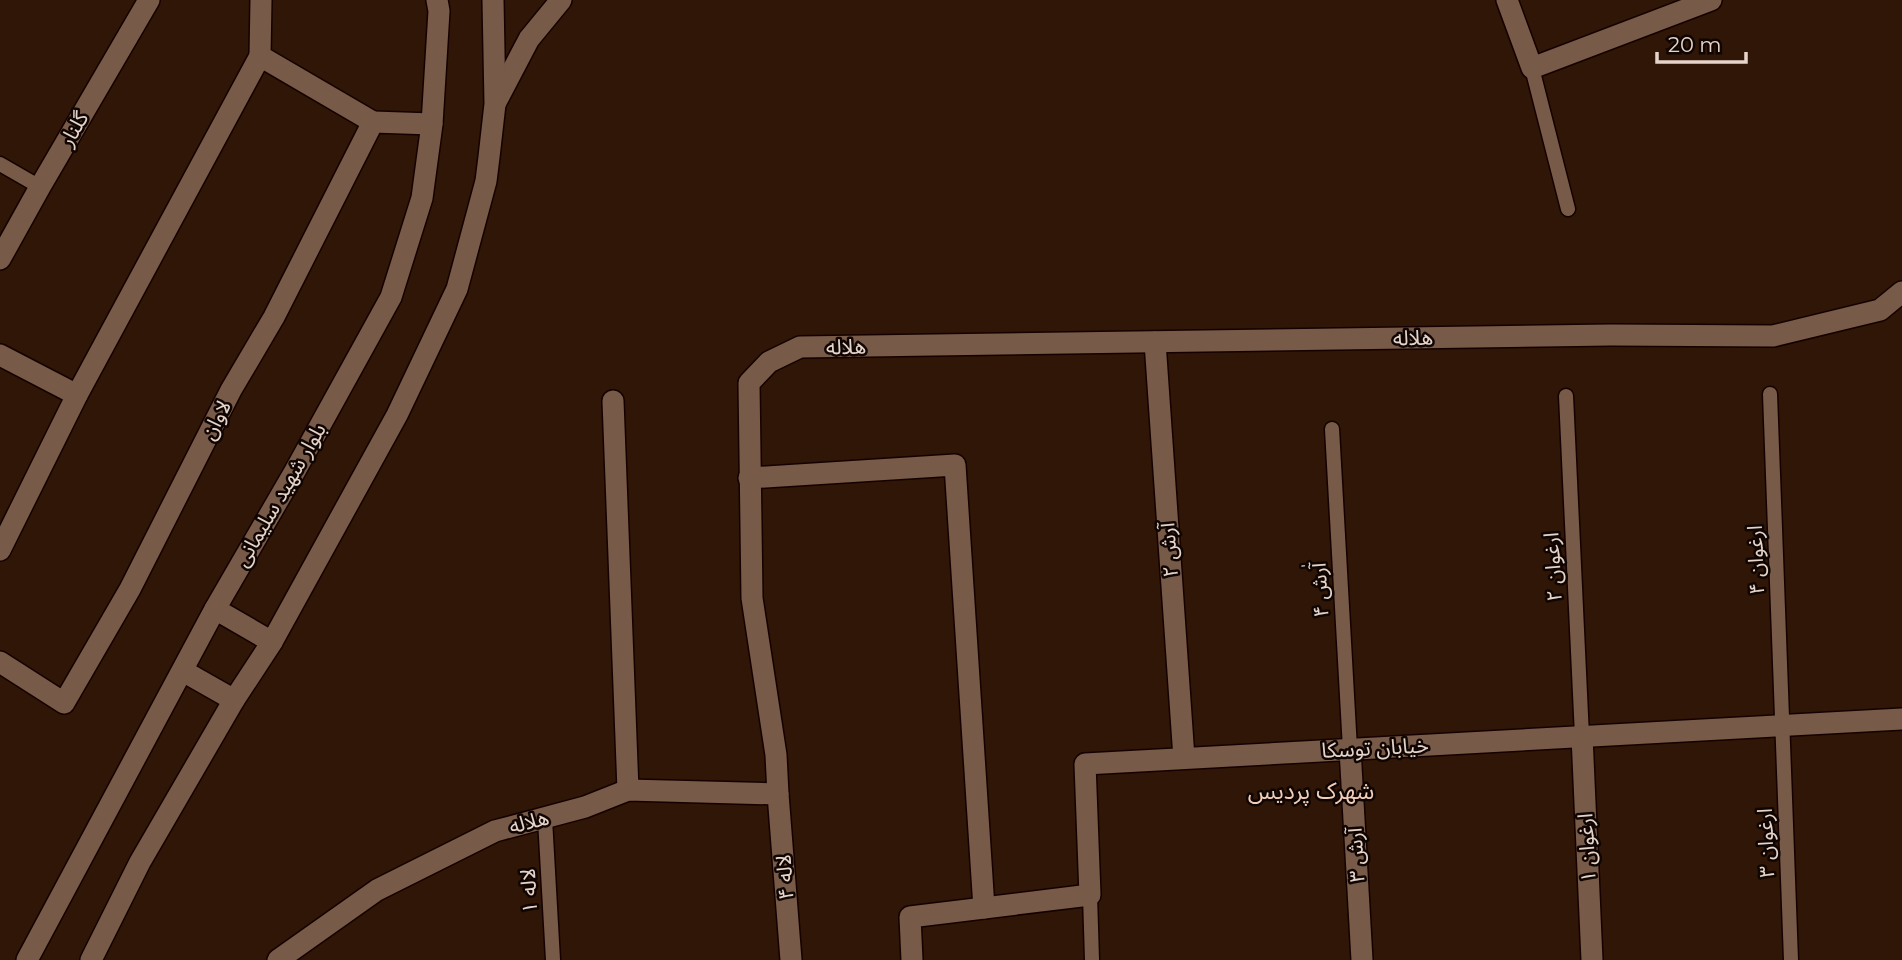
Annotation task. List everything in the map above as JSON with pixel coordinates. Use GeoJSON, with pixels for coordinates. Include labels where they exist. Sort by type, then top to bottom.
{"type":"FeatureCollection","features":[{"type":"Feature","properties":{"kind":"street","name":"گلنار"},"geometry":{"type":"LineString","coordinates":[[0,259],[149,0]]}},
{"type":"Feature","properties":{"kind":"street"},"geometry":{"type":"LineString","coordinates":[[0,550],[77,395],[260,55],[261,0]]}},
{"type":"Feature","properties":{"kind":"street","name":"بلوار شهید سلیمانی"},"geometry":{"type":"LineString","coordinates":[[27,960],[215,609],[391,297],[422,198],[432,124],[439,11],[437,0]]}},
{"type":"Feature","properties":{"kind":"street"},"geometry":{"type":"LineString","coordinates":[[91,960],[140,862],[234,700],[272,642],[397,415],[457,289],[486,181],[495,103],[493,0]]}},
{"type":"Feature","properties":{"kind":"street"},"geometry":{"type":"LineString","coordinates":[[495,103],[529,39],[561,0]]}},
{"type":"Feature","properties":{"kind":"street"},"geometry":{"type":"LineString","coordinates":[[1507,0],[1532,68],[1711,0]]}},
{"type":"Feature","properties":{"kind":"street"},"geometry":{"type":"LineString","coordinates":[[260,55],[373,121],[432,124]]}},
{"type":"Feature","properties":{"kind":"street","name":"لاوان"},"geometry":{"type":"LineString","coordinates":[[0,662],[64,702],[130,589],[231,390],[274,317],[373,121]]}},
{"type":"Feature","properties":{"kind":"street","name":"هلاله"},"geometry":{"type":"LineString","coordinates":[[278,960],[377,890],[495,831],[585,807],[628,790],[778,794],[776,755],[752,598],[748,478],[749,383],[769,362],[800,347],[1611,335],[1773,336],[1880,310],[1902,292]]}},
{"type":"Feature","properties":{"kind":"street","name":"آرش ۲"},"geometry":{"type":"LineString","coordinates":[[1155,342],[1184,758]]}},
{"type":"Feature","properties":{"kind":"street"},"geometry":{"type":"LineString","coordinates":[[0,355],[77,395]]}},
{"type":"Feature","properties":{"kind":"street"},"geometry":{"type":"LineString","coordinates":[[613,401],[628,790]]}},
{"type":"Feature","properties":{"kind":"street"},"geometry":{"type":"LineString","coordinates":[[748,478],[955,465],[984,908]]}},
{"type":"Feature","properties":{"kind":"street"},"geometry":{"type":"LineString","coordinates":[[215,609],[272,642]]}},
{"type":"Feature","properties":{"kind":"street"},"geometry":{"type":"LineString","coordinates":[[183,671],[234,700]]}},
{"type":"Feature","properties":{"kind":"street","name":"خیابان توسکا"},"geometry":{"type":"LineString","coordinates":[[1090,895],[1085,764],[1902,719]]}},
{"type":"Feature","properties":{"kind":"street","name":"ارغوان ۱"},"geometry":{"type":"LineString","coordinates":[[1581,736],[1592,960]]}},
{"type":"Feature","properties":{"kind":"street","name":"آرش ۳"},"geometry":{"type":"LineString","coordinates":[[1350,749],[1362,960]]}},
{"type":"Feature","properties":{"kind":"street","name":"لاله ۴"},"geometry":{"type":"LineString","coordinates":[[778,794],[791,960]]}},
{"type":"Feature","properties":{"kind":"street"},"geometry":{"type":"LineString","coordinates":[[912,960],[909,917],[1090,895]]}},
{"type":"Feature","properties":{"kind":"lane"},"geometry":{"type":"LineString","coordinates":[[1532,68],[1568,209]]}},
{"type":"Feature","properties":{"kind":"lane"},"geometry":{"type":"LineString","coordinates":[[0,164],[40,187]]}},
{"type":"Feature","properties":{"kind":"lane","name":"ارغوان ۴"},"geometry":{"type":"LineString","coordinates":[[1770,394],[1783,725]]}},
{"type":"Feature","properties":{"kind":"lane","name":"ارغوان ۲"},"geometry":{"type":"LineString","coordinates":[[1566,396],[1581,736]]}},
{"type":"Feature","properties":{"kind":"lane","name":"آٰرش ۴"},"geometry":{"type":"LineString","coordinates":[[1332,429],[1350,749]]}},
{"type":"Feature","properties":{"kind":"lane","name":"ارغوان ۳"},"geometry":{"type":"LineString","coordinates":[[1783,725],[1791,960]]}},
{"type":"Feature","properties":{"kind":"lane","name":"لاله ۱"},"geometry":{"type":"LineString","coordinates":[[545,819],[553,960]]}},
{"type":"Feature","properties":{"kind":"lane"},"geometry":{"type":"LineString","coordinates":[[1090,895],[1092,960]]}},
{"type":"Feature","properties":{"kind":"district","name":"شهرک پردیس"},"geometry":{"type":"Point","coordinates":[1311,791]}}]}
